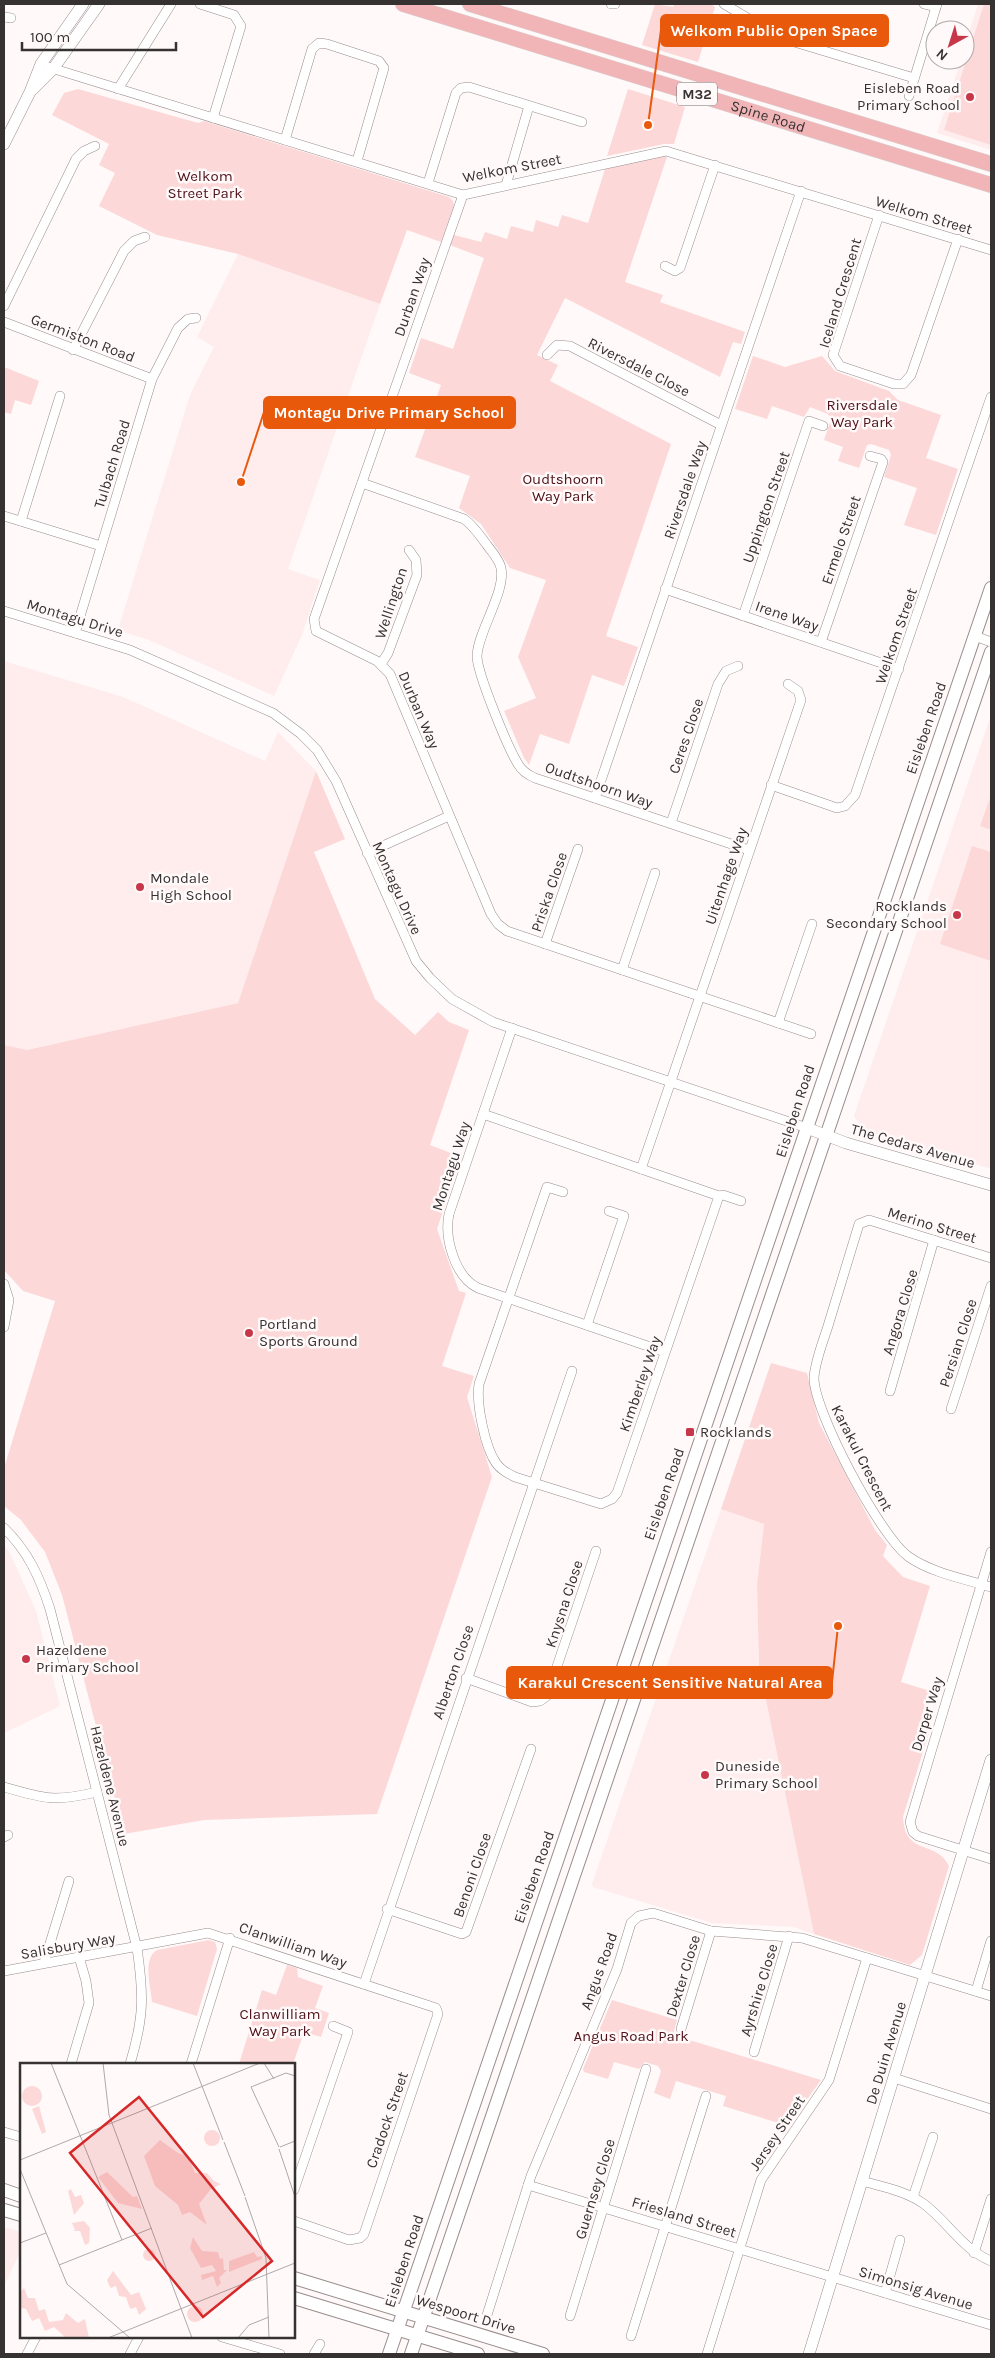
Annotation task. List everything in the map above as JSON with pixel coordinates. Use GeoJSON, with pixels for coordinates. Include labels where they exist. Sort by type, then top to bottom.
{"type":"FeatureCollection","features":[{"type":"Feature","properties":{"kind":"main road","name":"Spine Road"},"geometry":{"type":"LineString","coordinates":[[403,4],[991,185]]}},
{"type":"Feature","properties":{"kind":"main road","name":"Spine Road"},"geometry":{"type":"LineString","coordinates":[[470,4],[991,164]]}},
{"type":"Feature","properties":{"kind":"main road","name":"Eisleben Road"},"geometry":{"type":"LineString","coordinates":[[389,2354],[991,588]]}},
{"type":"Feature","properties":{"kind":"main road"},"geometry":{"type":"LineString","coordinates":[[411,2354],[991,652]]}},
{"type":"Feature","properties":{"kind":"main road"},"geometry":{"type":"LineString","coordinates":[[4,2190],[20,2196]]}},
{"type":"Feature","properties":{"kind":"main road"},"geometry":{"type":"LineString","coordinates":[[4,2210],[20,2215]]}},
{"type":"Feature","properties":{"kind":"main road","name":"Wespoort Drive"},"geometry":{"type":"LineString","coordinates":[[295,2278],[543,2354]]}},
{"type":"Feature","properties":{"kind":"main road"},"geometry":{"type":"LineString","coordinates":[[295,2298],[478,2354]]}},
{"type":"Feature","properties":{"kind":"street"},"geometry":{"type":"LineString","coordinates":[[4,144],[30,92],[41,64],[82,4]]}},
{"type":"Feature","properties":{"kind":"street"},"geometry":{"type":"LineString","coordinates":[[30,92],[53,69],[99,4]]}},
{"type":"Feature","properties":{"kind":"street"},"geometry":{"type":"LineString","coordinates":[[118,89],[172,4]]}},
{"type":"Feature","properties":{"kind":"street"},"geometry":{"type":"LineString","coordinates":[[200,4],[234,15],[241,26],[213,118]]}},
{"type":"Feature","properties":{"kind":"street"},"geometry":{"type":"LineString","coordinates":[[724,4],[781,38],[914,78]]}},
{"type":"Feature","properties":{"kind":"street"},"geometry":{"type":"LineString","coordinates":[[908,96],[936,5],[924,4]]}},
{"type":"Feature","properties":{"kind":"street"},"geometry":{"type":"LineString","coordinates":[[285,140],[312,49],[319,43],[327,44],[379,61],[383,65],[384,70],[357,162]]}},
{"type":"Feature","properties":{"kind":"street","name":"Welkom Street"},"geometry":{"type":"LineString","coordinates":[[41,64],[463,195],[658,152],[678,153],[991,250]]}},
{"type":"Feature","properties":{"kind":"street"},"geometry":{"type":"LineString","coordinates":[[428,183],[458,90],[469,87],[582,122]]}},
{"type":"Feature","properties":{"kind":"street"},"geometry":{"type":"LineString","coordinates":[[506,185],[528,106]]}},
{"type":"Feature","properties":{"kind":"street"},"geometry":{"type":"LineString","coordinates":[[4,306],[76,159],[84,151],[95,146]]}},
{"type":"Feature","properties":{"kind":"street"},"geometry":{"type":"LineString","coordinates":[[665,266],[675,271],[680,268],[715,164]]}},
{"type":"Feature","properties":{"kind":"street","name":"Riversdale Way"},"geometry":{"type":"LineString","coordinates":[[595,798],[801,191]]}},
{"type":"Feature","properties":{"kind":"street","name":"Durban Way"},"geometry":{"type":"LineString","coordinates":[[463,195],[314,619],[316,632],[382,664],[390,674],[494,919],[508,931],[811,1034]]}},
{"type":"Feature","properties":{"kind":"street","name":"Iceland Crescent"},"geometry":{"type":"LineString","coordinates":[[879,215],[833,355],[840,366],[894,384],[902,384],[911,375],[958,239]]}},
{"type":"Feature","properties":{"kind":"street"},"geometry":{"type":"LineString","coordinates":[[73,350],[124,252],[134,241],[145,237]]}},
{"type":"Feature","properties":{"kind":"street","name":"Tulbach Road"},"geometry":{"type":"LineString","coordinates":[[75,632],[152,379],[178,328],[183,322],[196,318]]}},
{"type":"Feature","properties":{"kind":"street","name":"Germiston Road"},"geometry":{"type":"LineString","coordinates":[[4,322],[152,379]]}},
{"type":"Feature","properties":{"kind":"street","name":"Riversdale Close"},"geometry":{"type":"LineString","coordinates":[[547,355],[557,345],[570,346],[721,425]]}},
{"type":"Feature","properties":{"kind":"street"},"geometry":{"type":"LineString","coordinates":[[21,521],[60,396]]}},
{"type":"Feature","properties":{"kind":"street","name":"Welkom Street"},"geometry":{"type":"LineString","coordinates":[[771,785],[837,808],[848,804],[855,795],[991,397]]}},
{"type":"Feature","properties":{"kind":"street","name":"Uppington Street"},"geometry":{"type":"LineString","coordinates":[[744,616],[810,420],[824,426]]}},
{"type":"Feature","properties":{"kind":"street","name":"Ermelo Street"},"geometry":{"type":"LineString","coordinates":[[821,642],[883,462],[881,459],[870,456]]}},
{"type":"Feature","properties":{"kind":"street","name":"Oudtshoorn Way"},"geometry":{"type":"LineString","coordinates":[[362,483],[464,519],[472,525],[497,559],[502,574],[501,582],[479,645],[477,654],[479,672],[517,764],[523,771],[535,778],[749,850]]}},
{"type":"Feature","properties":{"kind":"street"},"geometry":{"type":"LineString","coordinates":[[4,516],[101,546]]}},
{"type":"Feature","properties":{"kind":"street","name":"Wellington"},"geometry":{"type":"LineString","coordinates":[[382,664],[388,653],[417,575],[416,560],[409,550]]}},
{"type":"Feature","properties":{"kind":"street","name":"Irene Way"},"geometry":{"type":"LineString","coordinates":[[665,589],[899,669]]}},
{"type":"Feature","properties":{"kind":"street","name":"Montagu Drive"},"geometry":{"type":"LineString","coordinates":[[4,611],[130,650],[188,674],[272,713],[287,723],[317,750],[328,766],[410,952],[441,990],[462,1006],[480,1016],[512,1028],[807,1128]]}},
{"type":"Feature","properties":{"kind":"street"},"geometry":{"type":"LineString","coordinates":[[975,636],[991,642]]}},
{"type":"Feature","properties":{"kind":"street","name":"Ceres Close"},"geometry":{"type":"LineString","coordinates":[[671,824],[718,684],[726,671],[738,666]]}},
{"type":"Feature","properties":{"kind":"street","name":"Uitenhage Way"},"geometry":{"type":"LineString","coordinates":[[641,1169],[801,700],[798,691],[788,684]]}},
{"type":"Feature","properties":{"kind":"street"},"geometry":{"type":"LineString","coordinates":[[367,853],[449,816]]}},
{"type":"Feature","properties":{"kind":"street","name":"Priska Close"},"geometry":{"type":"LineString","coordinates":[[545,944],[578,849]]}},
{"type":"Feature","properties":{"kind":"street"},"geometry":{"type":"LineString","coordinates":[[622,970],[655,874]]}},
{"type":"Feature","properties":{"kind":"street"},"geometry":{"type":"LineString","coordinates":[[778,1023],[812,924]]}},
{"type":"Feature","properties":{"kind":"street","name":"Montagu Way"},"geometry":{"type":"LineString","coordinates":[[512,1028],[449,1214],[447,1232],[459,1268],[465,1279],[478,1288],[666,1352]]}},
{"type":"Feature","properties":{"kind":"street"},"geometry":{"type":"LineString","coordinates":[[483,1114],[719,1196],[723,1195],[740,1201]]}},
{"type":"Feature","properties":{"kind":"street","name":"The Cedars Avenue"},"geometry":{"type":"LineString","coordinates":[[807,1128],[846,1143],[991,1186]]}},
{"type":"Feature","properties":{"kind":"street","name":"Kimberley Way"},"geometry":{"type":"LineString","coordinates":[[563,1192],[547,1187],[479,1384],[478,1407],[492,1456],[498,1465],[509,1474],[596,1504],[606,1502],[614,1497],[719,1196]]}},
{"type":"Feature","properties":{"kind":"street"},"geometry":{"type":"LineString","coordinates":[[586,1326],[624,1216],[609,1211]]}},
{"type":"Feature","properties":{"kind":"street","name":"Merino Street"},"geometry":{"type":"LineString","coordinates":[[864,1221],[869,1220],[991,1258]]}},
{"type":"Feature","properties":{"kind":"street","name":"Karakul Crescent"},"geometry":{"type":"LineString","coordinates":[[864,1221],[859,1224],[818,1359],[815,1385],[822,1412],[878,1521],[890,1538],[907,1556],[920,1564],[991,1587]]}},
{"type":"Feature","properties":{"kind":"street","name":"Angora Close"},"geometry":{"type":"LineString","coordinates":[[890,1391],[934,1240]]}},
{"type":"Feature","properties":{"kind":"street"},"geometry":{"type":"LineString","coordinates":[[4,1284],[9,1300],[4,1327]]}},
{"type":"Feature","properties":{"kind":"street","name":"Persian Close"},"geometry":{"type":"LineString","coordinates":[[951,1409],[991,1286]]}},
{"type":"Feature","properties":{"kind":"street","name":"Alberton Close"},"geometry":{"type":"LineString","coordinates":[[364,1984],[387,1909],[572,1371]]}},
{"type":"Feature","properties":{"kind":"street","name":"Hazeldene Avenue"},"geometry":{"type":"LineString","coordinates":[[4,1528],[21,1546],[40,1580],[137,1948],[142,1980],[142,2009],[140,2031],[130,2063]]}},
{"type":"Feature","properties":{"kind":"street","name":"Knysna Close"},"geometry":{"type":"LineString","coordinates":[[466,1678],[532,1702],[540,1701],[547,1696],[596,1551]]}},
{"type":"Feature","properties":{"kind":"street","name":"Dorper Way"},"geometry":{"type":"LineString","coordinates":[[991,1552],[910,1822],[913,1832],[918,1836],[991,1859]]}},
{"type":"Feature","properties":{"kind":"street","name":"Benoni Close"},"geometry":{"type":"LineString","coordinates":[[387,1909],[462,1934],[466,1932],[531,1748]]}},
{"type":"Feature","properties":{"kind":"street","name":"De Duin Avenue"},"geometry":{"type":"LineString","coordinates":[[809,2354],[991,1760]]}},
{"type":"Feature","properties":{"kind":"street"},"geometry":{"type":"LineString","coordinates":[[4,1787],[57,1800],[97,1792]]}},
{"type":"Feature","properties":{"kind":"street"},"geometry":{"type":"LineString","coordinates":[[44,1963],[68,1881]]}},
{"type":"Feature","properties":{"kind":"street","name":"Angus Road"},"geometry":{"type":"LineString","coordinates":[[487,2315],[528,2185],[617,1969],[631,1923],[638,1916],[652,1914],[711,1931],[790,1936],[991,1996]]}},
{"type":"Feature","properties":{"kind":"street","name":"Dexter Close"},"geometry":{"type":"LineString","coordinates":[[681,2029],[711,1931]]}},
{"type":"Feature","properties":{"kind":"street","name":"Clanwilliam Way"},"geometry":{"type":"LineString","coordinates":[[137,1948],[208,1933],[230,1938],[438,2010]]}},
{"type":"Feature","properties":{"kind":"street","name":"Ayrshire Close"},"geometry":{"type":"LineString","coordinates":[[754,2052],[790,1936]]}},
{"type":"Feature","properties":{"kind":"street"},"geometry":{"type":"LineString","coordinates":[[191,2063],[230,1938]]}},
{"type":"Feature","properties":{"kind":"street"},"geometry":{"type":"LineString","coordinates":[[976,1992],[991,1941]]}},
{"type":"Feature","properties":{"kind":"street","name":"Salisbury Way"},"geometry":{"type":"LineString","coordinates":[[4,1971],[137,1948]]}},
{"type":"Feature","properties":{"kind":"street"},"geometry":{"type":"LineString","coordinates":[[71,2063],[89,2003],[86,1981],[79,1957]]}},
{"type":"Feature","properties":{"kind":"street","name":"Jersey Street"},"geometry":{"type":"LineString","coordinates":[[708,2354],[764,2174],[829,2080],[867,1958]]}},
{"type":"Feature","properties":{"kind":"street","name":"Cradock Street"},"geometry":{"type":"LineString","coordinates":[[295,2221],[349,2240],[360,2238],[364,2234],[438,2010]]}},
{"type":"Feature","properties":{"kind":"street"},"geometry":{"type":"LineString","coordinates":[[295,2187],[348,2032],[333,2026]]}},
{"type":"Feature","properties":{"kind":"street","name":"Guernsey Close"},"geometry":{"type":"LineString","coordinates":[[570,2316],[646,2069]]}},
{"type":"Feature","properties":{"kind":"street"},"geometry":{"type":"LineString","coordinates":[[894,2078],[991,2109]]}},
{"type":"Feature","properties":{"kind":"street"},"geometry":{"type":"LineString","coordinates":[[631,2336],[706,2096]]}},
{"type":"Feature","properties":{"kind":"street"},"geometry":{"type":"LineString","coordinates":[[4,2132],[20,2137]]}},
{"type":"Feature","properties":{"kind":"street"},"geometry":{"type":"LineString","coordinates":[[913,2197],[933,2137]]}},
{"type":"Feature","properties":{"kind":"street"},"geometry":{"type":"LineString","coordinates":[[862,2181],[913,2197],[924,2204],[974,2253],[991,2261]]}},
{"type":"Feature","properties":{"kind":"street","name":"Friesland Street"},"geometry":{"type":"LineString","coordinates":[[528,2185],[833,2277]]}},
{"type":"Feature","properties":{"kind":"street"},"geometry":{"type":"LineString","coordinates":[[974,2253],[991,2199]]}},
{"type":"Feature","properties":{"kind":"street"},"geometry":{"type":"LineString","coordinates":[[885,2293],[900,2240]]}},
{"type":"Feature","properties":{"kind":"street","name":"Simonsig Avenue"},"geometry":{"type":"LineString","coordinates":[[833,2277],[991,2325]]}},
{"type":"Feature","properties":{"kind":"street"},"geometry":{"type":"LineString","coordinates":[[27,2354],[35,2338]]}},
{"type":"Feature","properties":{"kind":"street"},"geometry":{"type":"LineString","coordinates":[[130,2354],[138,2338]]}},
{"type":"Feature","properties":{"kind":"street"},"geometry":{"type":"LineString","coordinates":[[225,2338],[280,2354]]}},
{"type":"Feature","properties":{"kind":"street"},"geometry":{"type":"LineString","coordinates":[[314,2354],[320,2344]]}},
{"type":"Feature","properties":{"kind":"shaded area","name":"Eisleben Road Primary School"},"geometry":{"type":"Polygon","coordinates":[[[978,4],[991,4],[991,150],[937,133],[958,70],[975,70],[975,20],[973,20],[978,4]]]}},
{"type":"Feature","properties":{"kind":"shaded area"},"geometry":{"type":"Polygon","coordinates":[[[238,254],[380,304],[288,569],[320,580],[302,635],[274,696],[149,640],[118,630],[190,395],[214,347],[197,337],[238,254]]]}},
{"type":"Feature","properties":{"kind":"shaded area","name":"Mondale High School"},"geometry":{"type":"Polygon","coordinates":[[[4,661],[123,697],[265,761],[278,732],[316,771],[238,1003],[27,1050],[4,1045],[4,661]]]}},
{"type":"Feature","properties":{"kind":"shaded area","name":"Rocklands Secondary School"},"geometry":{"type":"Polygon","coordinates":[[[991,715],[991,1169],[863,1130],[854,1116],[991,715]]]}},
{"type":"Feature","properties":{"kind":"shaded area","name":"Duneside Primary School"},"geometry":{"type":"Polygon","coordinates":[[[721,1509],[764,1524],[757,1585],[759,1666],[814,1934],[793,1927],[712,1923],[593,1887],[592,1884],[721,1509]]]}},
{"type":"Feature","properties":{"kind":"shaded area","name":"Hazeldene Primary School"},"geometry":{"type":"Polygon","coordinates":[[[4,1546],[9,1551],[36,1611],[60,1706],[4,1733],[4,1546]]]}},
{"type":"Feature","properties":{"kind":"shaded area"},"geometry":{"type":"Polygon","coordinates":[[[4,2227],[20,2232],[20,2252],[4,2286],[4,2227]]]}},
{"type":"Feature","properties":{"kind":"green space"},"geometry":{"type":"Polygon","coordinates":[[[655,4],[673,7],[674,4],[711,4],[715,7],[698,62],[642,45],[655,4]]]}},
{"type":"Feature","properties":{"kind":"green space","name":"Eisleben Road Primary School"},"geometry":{"type":"Polygon","coordinates":[[[984,4],[991,4],[991,145],[944,130],[963,70],[975,70],[975,32],[984,4]]]}},
{"type":"Feature","properties":{"kind":"green space","name":"Welkom Street Park"},"geometry":{"type":"Polygon","coordinates":[[[78,89],[198,123],[204,121],[449,197],[453,201],[454,206],[441,242],[407,230],[380,304],[238,254],[157,235],[99,206],[115,173],[99,165],[109,144],[52,115],[64,93],[78,89]]]}},
{"type":"Feature","properties":{"kind":"green space"},"geometry":{"type":"Polygon","coordinates":[[[628,89],[685,107],[674,144],[664,144],[607,156],[628,89]]]}},
{"type":"Feature","properties":{"kind":"green space","name":"Oudtshoorn Way Park"},"geometry":{"type":"Polygon","coordinates":[[[667,157],[625,282],[663,295],[660,302],[745,332],[741,344],[733,342],[720,377],[565,298],[537,355],[558,365],[550,381],[671,444],[606,636],[638,647],[624,686],[592,675],[569,744],[540,734],[529,765],[524,758],[504,711],[536,698],[518,657],[546,580],[510,568],[481,524],[459,508],[470,476],[415,457],[441,385],[409,373],[421,338],[453,349],[484,258],[450,245],[454,235],[481,242],[485,232],[507,239],[511,226],[533,232],[536,220],[558,227],[562,215],[588,223],[605,169],[667,157]]]}},
{"type":"Feature","properties":{"kind":"green space","name":"Riversdale Way Park"},"geometry":{"type":"Polygon","coordinates":[[[753,356],[785,367],[822,356],[835,371],[889,391],[898,400],[941,415],[926,458],[958,469],[936,535],[904,525],[917,488],[884,477],[891,455],[889,450],[871,444],[867,445],[859,468],[838,461],[843,447],[824,440],[831,419],[828,414],[810,407],[804,417],[772,406],[767,419],[735,409],[753,356]]]}},
{"type":"Feature","properties":{"kind":"green space"},"geometry":{"type":"Polygon","coordinates":[[[4,367],[39,381],[31,405],[15,400],[11,414],[4,412],[4,367]]]}},
{"type":"Feature","properties":{"kind":"green space","name":"Portland Sports Ground"},"geometry":{"type":"Polygon","coordinates":[[[316,771],[345,839],[314,852],[375,999],[415,1035],[438,1012],[449,1022],[469,1030],[430,1145],[461,1157],[437,1229],[459,1291],[466,1293],[442,1366],[474,1376],[467,1397],[492,1477],[377,1814],[204,1820],[124,1834],[62,1595],[45,1552],[21,1520],[4,1506],[4,1468],[55,1301],[23,1291],[4,1270],[4,1045],[27,1050],[238,1003],[316,771]]]}},
{"type":"Feature","properties":{"kind":"green space"},"geometry":{"type":"Polygon","coordinates":[[[991,795],[991,830],[980,826],[991,795]]]}},
{"type":"Feature","properties":{"kind":"green space"},"geometry":{"type":"Polygon","coordinates":[[[972,846],[991,852],[991,961],[940,944],[972,846]]]}},
{"type":"Feature","properties":{"kind":"green space"},"geometry":{"type":"Polygon","coordinates":[[[771,1363],[807,1373],[819,1423],[875,1530],[887,1545],[883,1556],[903,1577],[930,1586],[901,1682],[930,1691],[918,1729],[929,1732],[903,1817],[909,1838],[915,1843],[937,1853],[949,1866],[922,1955],[910,1965],[814,1934],[759,1666],[757,1585],[764,1524],[721,1509],[771,1363]]]}},
{"type":"Feature","properties":{"kind":"green space"},"geometry":{"type":"Polygon","coordinates":[[[209,1940],[215,1942],[217,1949],[197,2016],[152,2002],[149,1966],[152,1954],[157,1950],[209,1940]]]}},
{"type":"Feature","properties":{"kind":"green space","name":"Clanwilliam Way Park"},"geometry":{"type":"Polygon","coordinates":[[[287,1965],[297,1968],[298,1977],[323,1986],[315,2008],[329,2013],[321,2037],[304,2032],[293,2063],[239,2063],[262,1990],[276,1995],[287,1965]]]}},
{"type":"Feature","properties":{"kind":"green space","name":"Angus Road Park"},"geometry":{"type":"Polygon","coordinates":[[[612,2000],[677,2020],[673,2035],[821,2080],[788,2126],[723,2106],[726,2096],[676,2081],[670,2099],[654,2093],[661,2071],[658,2066],[645,2062],[639,2069],[614,2062],[608,2079],[584,2072],[583,2069],[612,2000]]]}},
{"type":"Feature","properties":{"kind":"place","name":"Eisleben Road Primary School"},"geometry":{"type":"Point","coordinates":[970,97]}},
{"type":"Feature","properties":{"kind":"place","name":"Welkom Public Open Space"},"geometry":{"type":"Point","coordinates":[648,125]}},
{"type":"Feature","properties":{"kind":"place","name":"Montagu Drive Primary School"},"geometry":{"type":"Point","coordinates":[241,482]}},
{"type":"Feature","properties":{"kind":"place","name":"Mondale High School"},"geometry":{"type":"Point","coordinates":[140,887]}},
{"type":"Feature","properties":{"kind":"place","name":"Rocklands Secondary School"},"geometry":{"type":"Point","coordinates":[957,915]}},
{"type":"Feature","properties":{"kind":"place","name":"Portland Sports Ground"},"geometry":{"type":"Point","coordinates":[249,1333]}},
{"type":"Feature","properties":{"kind":"place","name":"Rocklands"},"geometry":{"type":"Point","coordinates":[690,1432]}},
{"type":"Feature","properties":{"kind":"place","name":"Karakul Crescent Sensitive Natural Area"},"geometry":{"type":"Point","coordinates":[838,1626]}},
{"type":"Feature","properties":{"kind":"place","name":"Hazeldene Primary School"},"geometry":{"type":"Point","coordinates":[26,1659]}},
{"type":"Feature","properties":{"kind":"place","name":"Duneside Primary School"},"geometry":{"type":"Point","coordinates":[705,1775]}}]}
